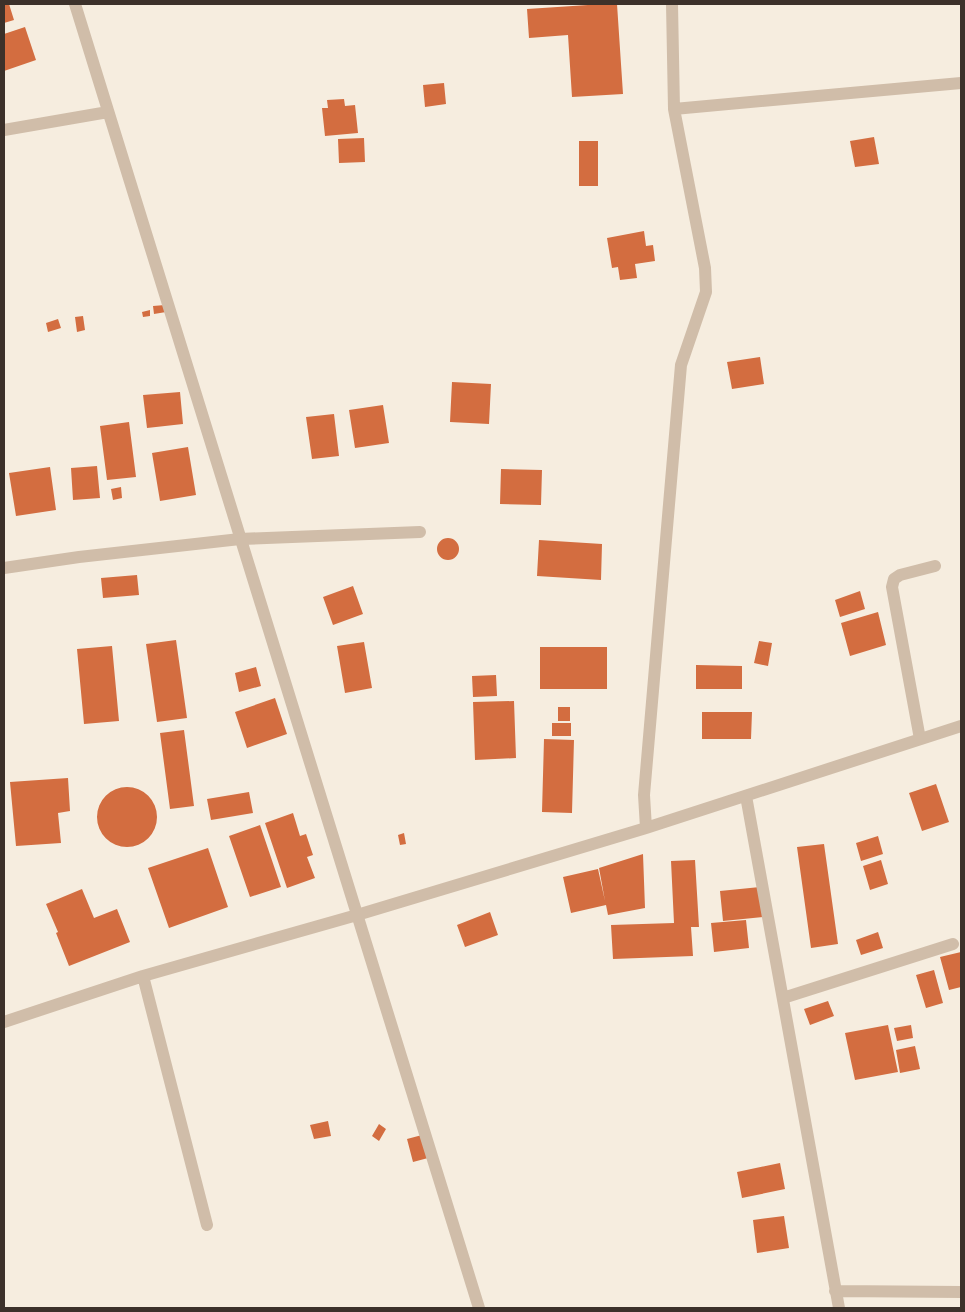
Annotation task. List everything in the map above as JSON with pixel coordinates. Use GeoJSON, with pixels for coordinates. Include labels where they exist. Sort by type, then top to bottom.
{"type":"FeatureCollection","features":[{"type":"Feature","properties":{"kind":"street"},"geometry":{"type":"LineString","coordinates":[[75,4],[479,1308]]}},
{"type":"Feature","properties":{"kind":"street"},"geometry":{"type":"LineString","coordinates":[[646,828],[645,785],[681,365],[706,292],[705,268],[674,109],[672,4]]}},
{"type":"Feature","properties":{"kind":"street"},"geometry":{"type":"LineString","coordinates":[[674,109],[961,83]]}},
{"type":"Feature","properties":{"kind":"street"},"geometry":{"type":"LineString","coordinates":[[4,130],[108,112]]}},
{"type":"Feature","properties":{"kind":"street"},"geometry":{"type":"LineString","coordinates":[[4,568],[79,557],[240,540],[420,532]]}},
{"type":"Feature","properties":{"kind":"street"},"geometry":{"type":"LineString","coordinates":[[920,739],[892,587],[894,579],[900,575],[935,566]]}},
{"type":"Feature","properties":{"kind":"street"},"geometry":{"type":"LineString","coordinates":[[4,1022],[143,976],[646,828],[961,726]]}},
{"type":"Feature","properties":{"kind":"street"},"geometry":{"type":"LineString","coordinates":[[746,796],[838,1308]]}},
{"type":"Feature","properties":{"kind":"street"},"geometry":{"type":"LineString","coordinates":[[783,998],[953,944]]}},
{"type":"Feature","properties":{"kind":"street"},"geometry":{"type":"LineString","coordinates":[[143,976],[207,1225]]}},
{"type":"Feature","properties":{"kind":"street"},"geometry":{"type":"LineString","coordinates":[[835,1291],[961,1292]]}},
{"type":"Feature","properties":{"kind":"building"},"geometry":{"type":"Polygon","coordinates":[[[4,4],[9,4],[14,20],[4,23],[4,4]]]}},
{"type":"Feature","properties":{"kind":"building"},"geometry":{"type":"Polygon","coordinates":[[[617,4],[623,94],[572,97],[568,35],[529,38],[527,9],[617,4]]]}},
{"type":"Feature","properties":{"kind":"building"},"geometry":{"type":"Polygon","coordinates":[[[25,27],[36,60],[4,71],[4,34],[25,27]]]}},
{"type":"Feature","properties":{"kind":"building"},"geometry":{"type":"Polygon","coordinates":[[[444,83],[446,104],[425,107],[423,85],[444,83]]]}},
{"type":"Feature","properties":{"kind":"building"},"geometry":{"type":"Polygon","coordinates":[[[344,99],[345,106],[355,105],[358,133],[325,136],[322,108],[328,108],[327,100],[344,99]]]}},
{"type":"Feature","properties":{"kind":"building"},"geometry":{"type":"Polygon","coordinates":[[[874,137],[879,164],[855,167],[850,141],[874,137]]]}},
{"type":"Feature","properties":{"kind":"building"},"geometry":{"type":"Polygon","coordinates":[[[364,138],[365,162],[339,163],[338,139],[364,138]]]}},
{"type":"Feature","properties":{"kind":"building"},"geometry":{"type":"Polygon","coordinates":[[[579,141],[598,141],[598,186],[579,186],[579,141]]]}},
{"type":"Feature","properties":{"kind":"building"},"geometry":{"type":"Polygon","coordinates":[[[644,231],[646,246],[653,245],[655,261],[635,264],[637,278],[620,280],[618,267],[612,268],[607,238],[644,231]]]}},
{"type":"Feature","properties":{"kind":"building"},"geometry":{"type":"Polygon","coordinates":[[[165,305],[166,312],[154,314],[153,306],[165,305]]]}},
{"type":"Feature","properties":{"kind":"building"},"geometry":{"type":"Polygon","coordinates":[[[150,310],[150,316],[143,317],[142,312],[150,310]]]}},
{"type":"Feature","properties":{"kind":"building"},"geometry":{"type":"Polygon","coordinates":[[[83,316],[85,330],[77,332],[75,317],[83,316]]]}},
{"type":"Feature","properties":{"kind":"building"},"geometry":{"type":"Polygon","coordinates":[[[58,319],[61,328],[48,332],[46,323],[58,319]]]}},
{"type":"Feature","properties":{"kind":"building"},"geometry":{"type":"Polygon","coordinates":[[[760,357],[764,384],[732,389],[727,362],[760,357]]]}},
{"type":"Feature","properties":{"kind":"building"},"geometry":{"type":"Polygon","coordinates":[[[452,382],[491,384],[489,424],[450,422],[452,382]]]}},
{"type":"Feature","properties":{"kind":"building"},"geometry":{"type":"Polygon","coordinates":[[[180,392],[183,424],[147,428],[143,395],[180,392]]]}},
{"type":"Feature","properties":{"kind":"building"},"geometry":{"type":"Polygon","coordinates":[[[383,405],[389,443],[355,448],[349,410],[383,405]]]}},
{"type":"Feature","properties":{"kind":"building"},"geometry":{"type":"Polygon","coordinates":[[[334,414],[339,456],[312,459],[306,417],[334,414]]]}},
{"type":"Feature","properties":{"kind":"building"},"geometry":{"type":"Polygon","coordinates":[[[129,422],[136,477],[107,480],[100,426],[129,422]]]}},
{"type":"Feature","properties":{"kind":"building"},"geometry":{"type":"Polygon","coordinates":[[[188,447],[196,495],[160,501],[152,453],[188,447]]]}},
{"type":"Feature","properties":{"kind":"building"},"geometry":{"type":"Polygon","coordinates":[[[97,466],[100,498],[73,500],[71,468],[97,466]]]}},
{"type":"Feature","properties":{"kind":"building"},"geometry":{"type":"Polygon","coordinates":[[[50,467],[56,510],[16,516],[9,473],[50,467]]]}},
{"type":"Feature","properties":{"kind":"building"},"geometry":{"type":"Polygon","coordinates":[[[501,469],[542,470],[541,505],[500,504],[501,469]]]}},
{"type":"Feature","properties":{"kind":"building"},"geometry":{"type":"Polygon","coordinates":[[[121,487],[122,498],[113,500],[111,489],[121,487]]]}},
{"type":"Feature","properties":{"kind":"building"},"geometry":{"type":"Polygon","coordinates":[[[448,538],[456,541],[459,549],[456,557],[448,560],[440,557],[437,549],[440,541],[448,538]]]}},
{"type":"Feature","properties":{"kind":"building"},"geometry":{"type":"Polygon","coordinates":[[[539,540],[602,544],[601,580],[537,576],[539,540]]]}},
{"type":"Feature","properties":{"kind":"building"},"geometry":{"type":"Polygon","coordinates":[[[137,575],[139,595],[103,598],[101,578],[137,575]]]}},
{"type":"Feature","properties":{"kind":"building"},"geometry":{"type":"Polygon","coordinates":[[[353,586],[363,614],[333,625],[323,597],[353,586]]]}},
{"type":"Feature","properties":{"kind":"building"},"geometry":{"type":"Polygon","coordinates":[[[860,591],[865,609],[840,617],[835,600],[860,591]]]}},
{"type":"Feature","properties":{"kind":"building"},"geometry":{"type":"Polygon","coordinates":[[[878,612],[886,645],[850,656],[841,623],[878,612]]]}},
{"type":"Feature","properties":{"kind":"building"},"geometry":{"type":"Polygon","coordinates":[[[176,640],[187,718],[157,722],[146,644],[176,640]]]}},
{"type":"Feature","properties":{"kind":"building"},"geometry":{"type":"Polygon","coordinates":[[[759,641],[772,643],[768,666],[754,663],[759,641]]]}},
{"type":"Feature","properties":{"kind":"building"},"geometry":{"type":"Polygon","coordinates":[[[364,642],[372,688],[345,693],[337,646],[364,642]]]}},
{"type":"Feature","properties":{"kind":"building"},"geometry":{"type":"Polygon","coordinates":[[[112,646],[119,721],[84,724],[77,649],[112,646]]]}},
{"type":"Feature","properties":{"kind":"building"},"geometry":{"type":"Polygon","coordinates":[[[540,647],[607,647],[607,689],[540,689],[540,647]]]}},
{"type":"Feature","properties":{"kind":"building"},"geometry":{"type":"Polygon","coordinates":[[[696,665],[742,666],[742,689],[696,689],[696,665]]]}},
{"type":"Feature","properties":{"kind":"building"},"geometry":{"type":"Polygon","coordinates":[[[256,667],[261,686],[239,692],[235,673],[256,667]]]}},
{"type":"Feature","properties":{"kind":"building"},"geometry":{"type":"Polygon","coordinates":[[[496,675],[497,696],[473,697],[472,676],[496,675]]]}},
{"type":"Feature","properties":{"kind":"building"},"geometry":{"type":"Polygon","coordinates":[[[275,698],[287,734],[247,748],[235,712],[275,698]]]}},
{"type":"Feature","properties":{"kind":"building"},"geometry":{"type":"Polygon","coordinates":[[[514,701],[516,758],[475,760],[473,702],[514,701]]]}},
{"type":"Feature","properties":{"kind":"building"},"geometry":{"type":"Polygon","coordinates":[[[558,707],[570,707],[570,721],[558,721],[558,707]]]}},
{"type":"Feature","properties":{"kind":"building"},"geometry":{"type":"Polygon","coordinates":[[[702,712],[752,712],[751,739],[702,739],[702,712]]]}},
{"type":"Feature","properties":{"kind":"building"},"geometry":{"type":"Polygon","coordinates":[[[552,723],[571,723],[571,736],[552,736],[552,723]]]}},
{"type":"Feature","properties":{"kind":"building"},"geometry":{"type":"Polygon","coordinates":[[[184,730],[194,806],[170,809],[160,733],[184,730]]]}},
{"type":"Feature","properties":{"kind":"building"},"geometry":{"type":"Polygon","coordinates":[[[544,739],[574,740],[572,813],[542,812],[544,739]]]}},
{"type":"Feature","properties":{"kind":"building"},"geometry":{"type":"Polygon","coordinates":[[[68,778],[70,811],[58,813],[61,843],[16,846],[10,782],[68,778]]]}},
{"type":"Feature","properties":{"kind":"building"},"geometry":{"type":"Polygon","coordinates":[[[936,784],[949,822],[922,831],[909,793],[936,784]]]}},
{"type":"Feature","properties":{"kind":"building"},"geometry":{"type":"Polygon","coordinates":[[[127,787],[143,792],[148,796],[152,801],[157,817],[152,833],[148,838],[143,842],[127,847],[111,842],[106,838],[102,833],[97,817],[102,801],[106,796],[111,792],[127,787]]]}},
{"type":"Feature","properties":{"kind":"building"},"geometry":{"type":"Polygon","coordinates":[[[249,792],[253,813],[211,820],[207,799],[249,792]]]}},
{"type":"Feature","properties":{"kind":"building"},"geometry":{"type":"Polygon","coordinates":[[[293,813],[300,836],[306,834],[313,855],[307,857],[315,878],[287,888],[265,823],[293,813]]]}},
{"type":"Feature","properties":{"kind":"building"},"geometry":{"type":"Polygon","coordinates":[[[260,825],[281,887],[250,897],[229,836],[260,825]]]}},
{"type":"Feature","properties":{"kind":"building"},"geometry":{"type":"Polygon","coordinates":[[[404,833],[406,844],[400,845],[398,835],[404,833]]]}},
{"type":"Feature","properties":{"kind":"building"},"geometry":{"type":"Polygon","coordinates":[[[878,836],[883,854],[861,861],[856,843],[878,836]]]}},
{"type":"Feature","properties":{"kind":"building"},"geometry":{"type":"Polygon","coordinates":[[[824,844],[838,944],[811,948],[797,847],[824,844]]]}},
{"type":"Feature","properties":{"kind":"building"},"geometry":{"type":"Polygon","coordinates":[[[208,848],[228,907],[169,928],[148,868],[208,848]]]}},
{"type":"Feature","properties":{"kind":"building"},"geometry":{"type":"Polygon","coordinates":[[[643,854],[645,908],[608,915],[606,905],[571,913],[563,877],[598,869],[605,901],[599,868],[643,854]]]}},
{"type":"Feature","properties":{"kind":"building"},"geometry":{"type":"Polygon","coordinates":[[[695,860],[699,927],[691,927],[693,956],[613,959],[611,925],[674,923],[671,861],[695,860]]]}},
{"type":"Feature","properties":{"kind":"building"},"geometry":{"type":"Polygon","coordinates":[[[881,860],[888,884],[870,890],[863,866],[881,860]]]}},
{"type":"Feature","properties":{"kind":"building"},"geometry":{"type":"Polygon","coordinates":[[[760,887],[763,917],[723,921],[720,891],[760,887]]]}},
{"type":"Feature","properties":{"kind":"building"},"geometry":{"type":"Polygon","coordinates":[[[82,889],[94,918],[117,909],[130,942],[69,966],[56,933],[58,932],[46,904],[82,889]]]}},
{"type":"Feature","properties":{"kind":"building"},"geometry":{"type":"Polygon","coordinates":[[[490,912],[498,935],[465,947],[457,925],[490,912]]]}},
{"type":"Feature","properties":{"kind":"building"},"geometry":{"type":"Polygon","coordinates":[[[746,920],[749,948],[714,952],[711,923],[746,920]]]}},
{"type":"Feature","properties":{"kind":"building"},"geometry":{"type":"Polygon","coordinates":[[[878,932],[883,948],[861,955],[856,940],[878,932]]]}},
{"type":"Feature","properties":{"kind":"building"},"geometry":{"type":"Polygon","coordinates":[[[961,952],[961,987],[949,990],[940,957],[961,952]]]}},
{"type":"Feature","properties":{"kind":"building"},"geometry":{"type":"Polygon","coordinates":[[[934,970],[943,1003],[926,1008],[916,975],[934,970]]]}},
{"type":"Feature","properties":{"kind":"building"},"geometry":{"type":"Polygon","coordinates":[[[828,1001],[834,1016],[810,1025],[804,1009],[828,1001]]]}},
{"type":"Feature","properties":{"kind":"building"},"geometry":{"type":"Polygon","coordinates":[[[888,1025],[898,1072],[855,1080],[845,1033],[888,1025]]]}},
{"type":"Feature","properties":{"kind":"building"},"geometry":{"type":"Polygon","coordinates":[[[911,1025],[913,1038],[897,1041],[894,1028],[911,1025]]]}},
{"type":"Feature","properties":{"kind":"building"},"geometry":{"type":"Polygon","coordinates":[[[915,1046],[920,1069],[900,1073],[896,1050],[915,1046]]]}},
{"type":"Feature","properties":{"kind":"building"},"geometry":{"type":"Polygon","coordinates":[[[328,1121],[331,1136],[314,1139],[310,1125],[328,1121]]]}},
{"type":"Feature","properties":{"kind":"building"},"geometry":{"type":"Polygon","coordinates":[[[379,1124],[386,1129],[379,1141],[372,1136],[379,1124]]]}},
{"type":"Feature","properties":{"kind":"building"},"geometry":{"type":"Polygon","coordinates":[[[422,1135],[428,1158],[413,1162],[407,1139],[422,1135]]]}},
{"type":"Feature","properties":{"kind":"building"},"geometry":{"type":"Polygon","coordinates":[[[780,1163],[785,1189],[742,1198],[737,1172],[780,1163]]]}},
{"type":"Feature","properties":{"kind":"building"},"geometry":{"type":"Polygon","coordinates":[[[784,1216],[789,1248],[757,1253],[753,1220],[784,1216]]]}}]}
